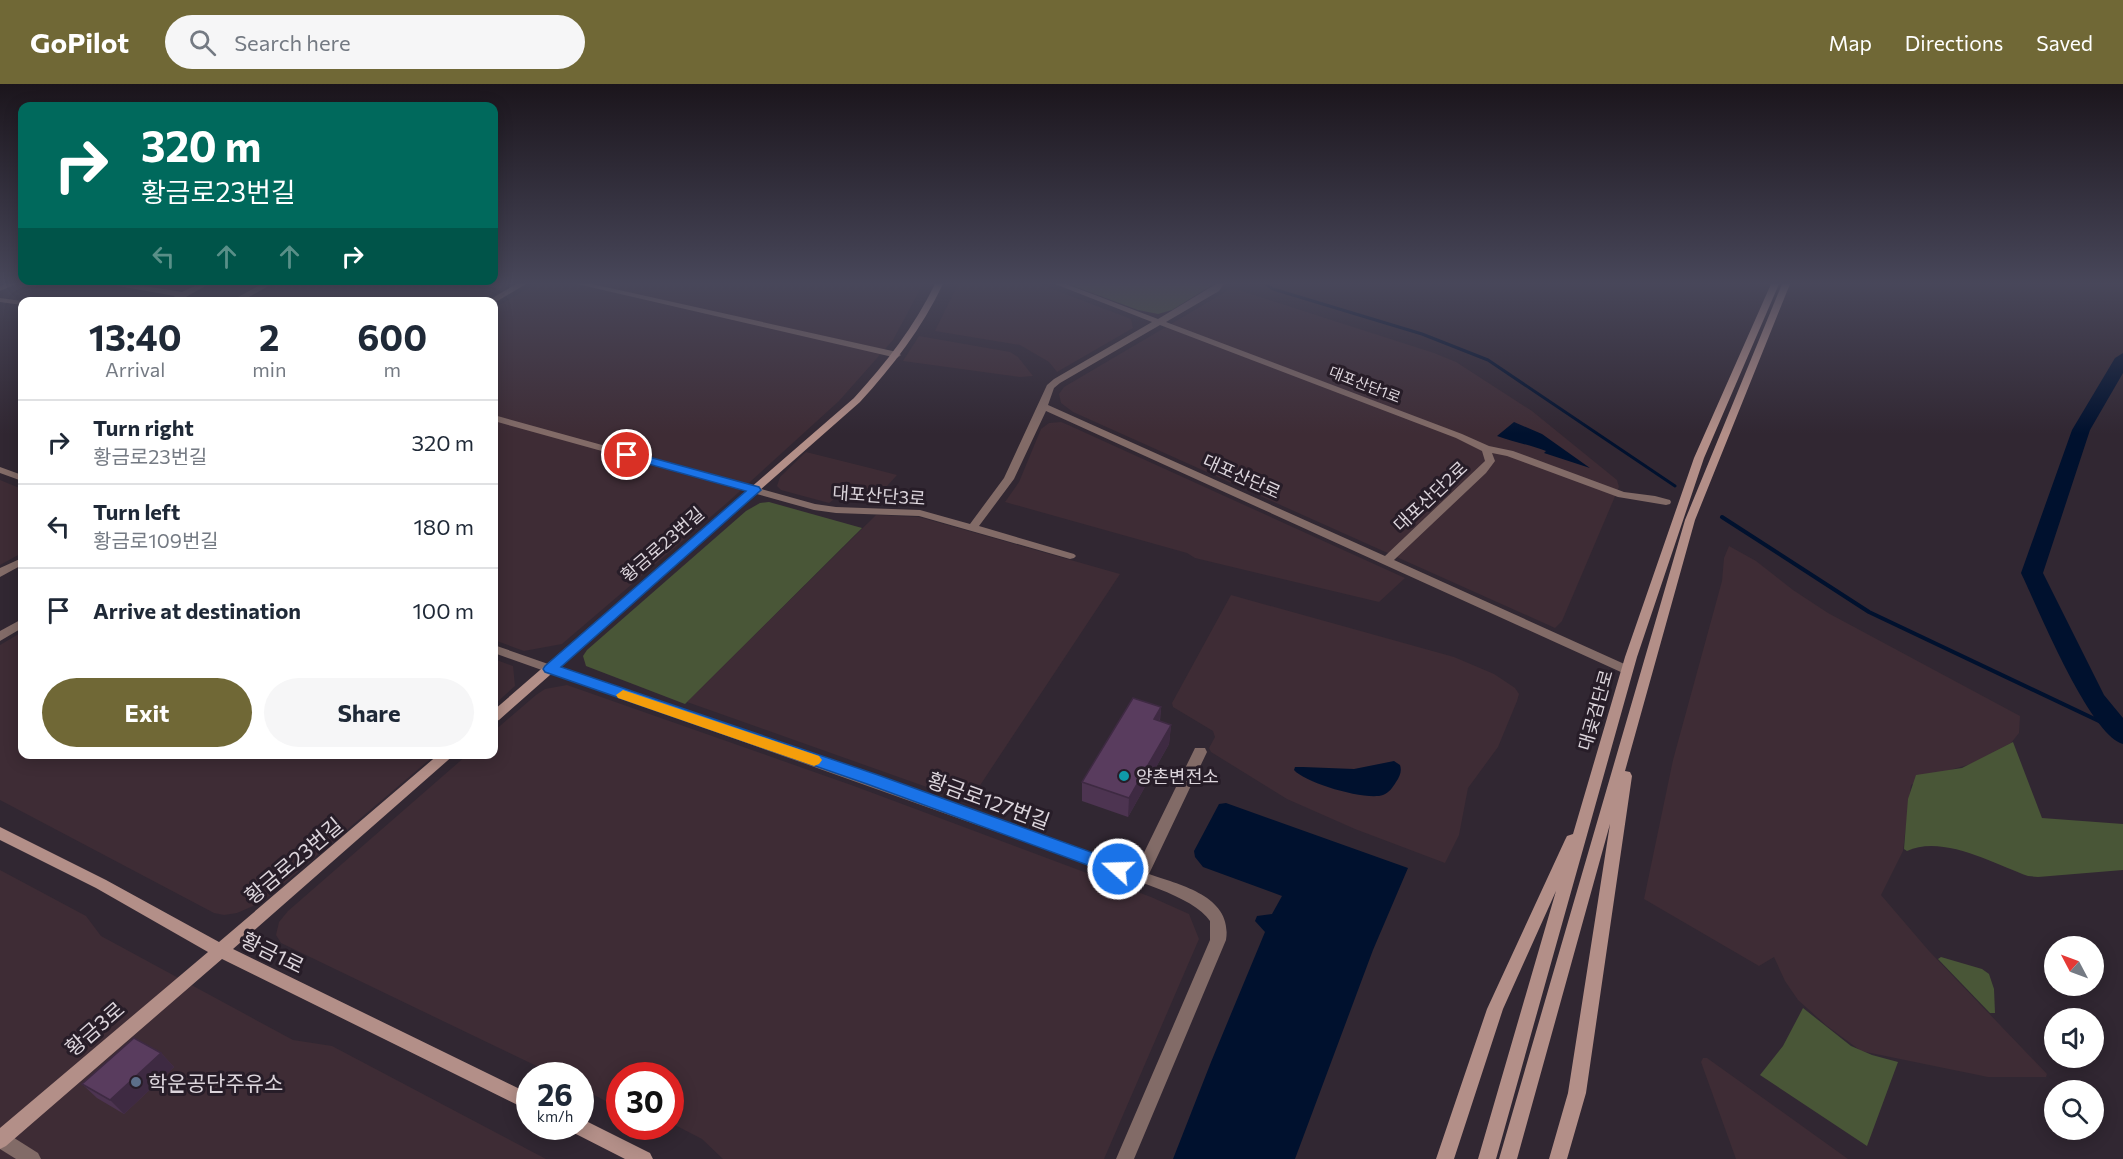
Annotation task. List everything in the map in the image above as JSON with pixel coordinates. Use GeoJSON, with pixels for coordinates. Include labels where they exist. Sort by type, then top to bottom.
{"type":"FeatureCollection","features":[{"type":"Feature","properties":{"kind":"main road","name":"황금로23번길"},"geometry":{"type":"LineString","coordinates":[[498,714],[857,400],[897,355],[911,334]]}},
{"type":"Feature","properties":{"kind":"main road","name":"대곶검단로"},"geometry":{"type":"LineString","coordinates":[[1487,1159],[1627,670],[1699,458],[1753,334]]}},
{"type":"Feature","properties":{"kind":"main road"},"geometry":{"type":"LineString","coordinates":[[1508,1159],[1690,520],[1766,334]]}},
{"type":"Feature","properties":{"kind":"main road"},"geometry":{"type":"LineString","coordinates":[[1558,1159],[1577,1093],[1634,720]]}},
{"type":"Feature","properties":{"kind":"main road","name":"황금로23번길"},"geometry":{"type":"LineString","coordinates":[[219,950],[443,759]]}},
{"type":"Feature","properties":{"kind":"main road"},"geometry":{"type":"LineString","coordinates":[[1445,1159],[1495,1009],[1589,803]]}},
{"type":"Feature","properties":{"kind":"main road","name":"황금1로"},"geometry":{"type":"LineString","coordinates":[[0,833],[101,884],[219,950],[516,1096]]}},
{"type":"Feature","properties":{"kind":"main road","name":"황금3로"},"geometry":{"type":"LineString","coordinates":[[0,1139],[219,950]]}},
{"type":"Feature","properties":{"kind":"main road"},"geometry":{"type":"LineString","coordinates":[[594,1134],[644,1159]]}},
{"type":"Feature","properties":{"kind":"street"},"geometry":{"type":"LineString","coordinates":[[804,334],[897,355]]}},
{"type":"Feature","properties":{"kind":"street"},"geometry":{"type":"LineString","coordinates":[[973,527],[1009,479],[1052,384],[1138,334]]}},
{"type":"Feature","properties":{"kind":"street","name":"대포산단1로"},"geometry":{"type":"LineString","coordinates":[[1191,334],[1459,436],[1487,451],[1509,453],[1622,495],[1654,498],[1665,502]]}},
{"type":"Feature","properties":{"kind":"street","name":"대포산단로"},"geometry":{"type":"LineString","coordinates":[[1043,406],[1627,670]]}},
{"type":"Feature","properties":{"kind":"street","name":"대포산단3로"},"geometry":{"type":"LineString","coordinates":[[498,419],[824,509],[920,513],[1070,556]]}},
{"type":"Feature","properties":{"kind":"street","name":"대포산단2로"},"geometry":{"type":"LineString","coordinates":[[1387,560],[1482,471],[1490,461],[1487,451]]}},
{"type":"Feature","properties":{"kind":"street"},"geometry":{"type":"LineString","coordinates":[[0,470],[18,477]]}},
{"type":"Feature","properties":{"kind":"street"},"geometry":{"type":"LineString","coordinates":[[0,573],[18,563]]}},
{"type":"Feature","properties":{"kind":"street"},"geometry":{"type":"LineString","coordinates":[[0,637],[18,626]]}},
{"type":"Feature","properties":{"kind":"street","name":"황금로127번길"},"geometry":{"type":"LineString","coordinates":[[498,650],[872,780],[1140,877],[1205,904],[1214,912],[1220,931],[1125,1159]]}},
{"type":"Feature","properties":{"kind":"street"},"geometry":{"type":"LineString","coordinates":[[1140,877],[1200,752]]}},
{"type":"Feature","properties":{"kind":"street"},"geometry":{"type":"LineString","coordinates":[[0,1139],[32,1159]]}},
{"type":"Feature","properties":{"kind":"shaded area"},"geometry":{"type":"Polygon","coordinates":[[[498,334],[896,334],[839,401],[728,502],[562,644],[524,651],[498,641],[498,334]]]}},
{"type":"Feature","properties":{"kind":"shaded area"},"geometry":{"type":"Polygon","coordinates":[[[954,334],[1122,334],[1057,372],[1049,362],[1020,345],[954,334]]]}},
{"type":"Feature","properties":{"kind":"shaded area"},"geometry":{"type":"Polygon","coordinates":[[[1154,334],[1375,334],[1456,362],[1532,411],[1617,480],[1619,487],[1562,621],[1555,628],[1073,412],[1061,403],[1059,394],[1064,387],[1154,334]]]}},
{"type":"Feature","properties":{"kind":"shaded area"},"geometry":{"type":"Polygon","coordinates":[[[919,336],[1010,352],[1018,357],[1033,376],[1020,377],[903,361],[919,336]]]}},
{"type":"Feature","properties":{"kind":"shaded area"},"geometry":{"type":"Polygon","coordinates":[[[1061,422],[1405,578],[1379,602],[1195,558],[1187,553],[1005,502],[1019,482],[1041,429],[1049,423],[1061,422]]]}},
{"type":"Feature","properties":{"kind":"shaded area"},"geometry":{"type":"Polygon","coordinates":[[[806,452],[897,475],[887,486],[852,490],[842,493],[829,503],[781,490],[777,486],[780,477],[806,452]]]}},
{"type":"Feature","properties":{"kind":"shaded area"},"geometry":{"type":"Polygon","coordinates":[[[0,480],[18,487],[18,555],[0,565],[0,480]]]}},
{"type":"Feature","properties":{"kind":"shaded area"},"geometry":{"type":"Polygon","coordinates":[[[876,515],[919,517],[1120,574],[969,802],[687,702],[876,515]]]}},
{"type":"Feature","properties":{"kind":"shaded area"},"geometry":{"type":"Polygon","coordinates":[[[1729,546],[1756,561],[1793,590],[1828,613],[2020,716],[2019,733],[2011,743],[1971,764],[1911,785],[1903,851],[1881,895],[1929,951],[2047,1074],[2046,1077],[1988,1077],[1861,1051],[1827,1026],[1798,1000],[1785,981],[1774,957],[1759,966],[1644,899],[1673,760],[1722,581],[1724,558],[1729,546]]]}},
{"type":"Feature","properties":{"kind":"shaded area"},"geometry":{"type":"Polygon","coordinates":[[[1231,595],[1454,657],[1494,674],[1515,688],[1519,694],[1517,701],[1498,747],[1468,788],[1459,835],[1445,863],[1355,829],[1287,799],[1211,752],[1209,748],[1215,737],[1213,731],[1173,707],[1172,703],[1231,595]]]}},
{"type":"Feature","properties":{"kind":"shaded area"},"geometry":{"type":"Polygon","coordinates":[[[18,634],[18,759],[430,759],[262,902],[237,913],[224,915],[214,913],[0,800],[0,645],[18,634]]]}},
{"type":"Feature","properties":{"kind":"shaded area"},"geometry":{"type":"Polygon","coordinates":[[[498,660],[513,666],[515,686],[498,701],[498,660]]]}},
{"type":"Feature","properties":{"kind":"shaded area"},"geometry":{"type":"Polygon","coordinates":[[[567,685],[854,786],[1151,897],[1189,914],[1199,939],[1104,1159],[723,1159],[702,1139],[684,1130],[684,1062],[606,1062],[606,1101],[594,1095],[594,1062],[528,1062],[281,943],[276,935],[279,922],[288,911],[462,759],[498,759],[498,728],[545,689],[567,685]]]}},
{"type":"Feature","properties":{"kind":"shaded area"},"geometry":{"type":"Polygon","coordinates":[[[0,870],[86,916],[101,936],[293,1040],[332,1046],[546,1159],[0,1159],[0,870]]]}},
{"type":"Feature","properties":{"kind":"shaded area"},"geometry":{"type":"Polygon","coordinates":[[[1703,1058],[1707,1058],[1848,1159],[1736,1159],[1701,1062],[1703,1058]]]}},
{"type":"Feature","properties":{"kind":"green space"},"geometry":{"type":"Polygon","coordinates":[[[769,502],[862,528],[685,704],[586,666],[583,656],[587,650],[746,511],[760,503],[769,502]]]}},
{"type":"Feature","properties":{"kind":"green space"},"geometry":{"type":"Polygon","coordinates":[[[2013,742],[2042,818],[2123,824],[2123,870],[2038,877],[2028,876],[1952,848],[1936,846],[1907,851],[1904,849],[1908,799],[1916,775],[1962,768],[2013,742]]]}},
{"type":"Feature","properties":{"kind":"green space"},"geometry":{"type":"Polygon","coordinates":[[[1941,957],[1982,969],[1989,974],[1994,989],[1995,1013],[1990,1013],[1938,959],[1941,957]]]}},
{"type":"Feature","properties":{"kind":"green space"},"geometry":{"type":"Polygon","coordinates":[[[1803,1008],[1851,1046],[1898,1062],[1867,1146],[1760,1075],[1783,1046],[1803,1008]]]}},
{"type":"Feature","properties":{"kind":"water"},"geometry":{"type":"Polygon","coordinates":[[[1514,422],[1542,434],[1590,468],[1497,436],[1514,422]]]}},
{"type":"Feature","properties":{"kind":"water"},"geometry":{"type":"Polygon","coordinates":[[[1394,761],[1400,765],[1399,778],[1387,793],[1375,796],[1336,790],[1310,780],[1294,770],[1295,767],[1354,769],[1394,761]]]}},
{"type":"Feature","properties":{"kind":"water"},"geometry":{"type":"Polygon","coordinates":[[[1226,803],[1408,868],[1373,950],[1295,1159],[1173,1159],[1265,932],[1255,921],[1257,916],[1272,914],[1282,896],[1203,867],[1195,857],[1194,851],[1219,804],[1226,803]]]}},
{"type":"Feature","properties":{"kind":"building","name":"양촌변전소"},"geometry":{"type":"Polygon","coordinates":[[[1133,698],[1161,707],[1154,719],[1171,725],[1129,798],[1082,782],[1133,698]]]}},
{"type":"Feature","properties":{"kind":"building"},"geometry":{"type":"Polygon","coordinates":[[[134,1038],[161,1053],[110,1100],[82,1084],[134,1038]]]}},
{"type":"Feature","properties":{"kind":"waterway"},"geometry":{"type":"LineString","coordinates":[[1422,334],[1488,360],[1675,486]]}},
{"type":"Feature","properties":{"kind":"waterway"},"geometry":{"type":"LineString","coordinates":[[2123,358],[2081,430],[2032,573],[2094,699],[2123,735]]}},
{"type":"Feature","properties":{"kind":"waterway"},"geometry":{"type":"LineString","coordinates":[[1722,517],[1869,612],[2120,731]]}},
{"type":"Feature","properties":{"kind":"slow traffic"},"geometry":{"type":"LineString","coordinates":[[623,695],[814,760]]}},
{"type":"Feature","properties":{"kind":"place","name":"양촌변전소"},"geometry":{"type":"Point","coordinates":[1124,776]}},
{"type":"Feature","properties":{"kind":"place","name":"학운공단주유소"},"geometry":{"type":"Point","coordinates":[136,1082]}},
{"type":"Feature","properties":{"kind":"route"},"geometry":{"type":"LineString","coordinates":[[627,455],[755,490],[550,669],[872,780],[1118,869]]}}]}
